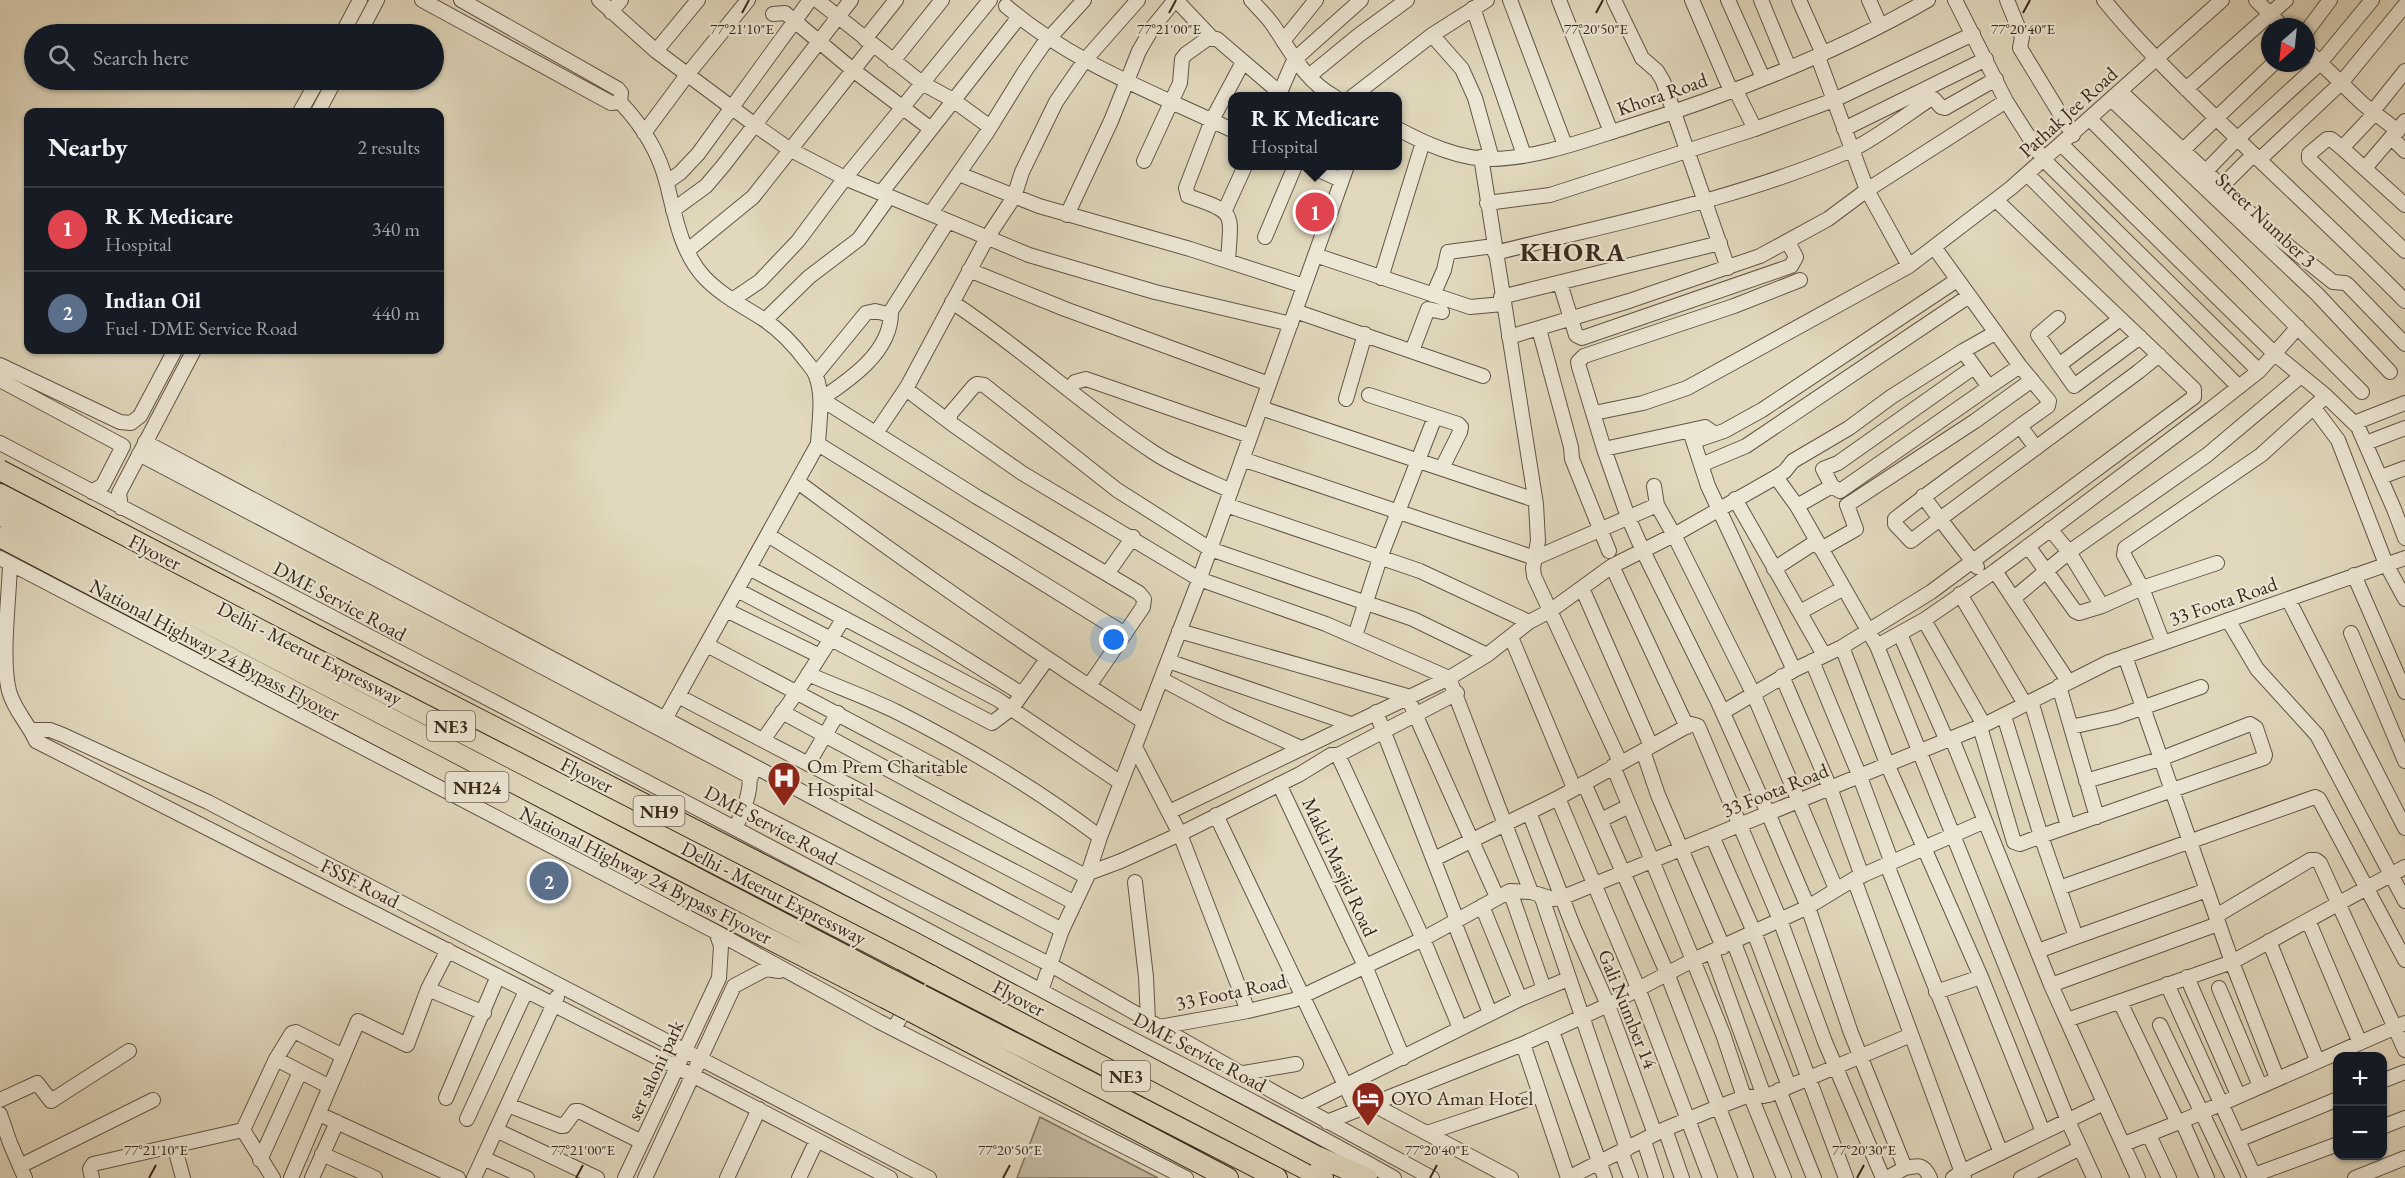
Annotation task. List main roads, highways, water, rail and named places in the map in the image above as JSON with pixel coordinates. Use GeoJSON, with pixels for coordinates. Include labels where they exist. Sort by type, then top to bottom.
{"type":"FeatureCollection","features":[{"type":"Feature","properties":{"kind":"highway","name":"Flyover"},"geometry":{"type":"LineString","coordinates":[[0,470],[913,942],[1316,1156],[1367,1178]]}},
{"type":"Feature","properties":{"kind":"highway","name":"Delhi - Meerut Expressway"},"geometry":{"type":"LineString","coordinates":[[0,494],[1323,1178]]}},
{"type":"Feature","properties":{"kind":"highway","name":"Delhi - Meerut Expressway"},"geometry":{"type":"LineString","coordinates":[[0,515],[892,980],[915,1003],[1277,1178]]}},
{"type":"Feature","properties":{"kind":"highway","name":"National Highway 24 Bypass Flyover"},"geometry":{"type":"LineString","coordinates":[[0,537],[647,876],[915,1003],[1228,1178]]}},
{"type":"Feature","properties":{"kind":"place","name":"R K Medicare"},"geometry":{"type":"Point","coordinates":[1315,212]}},
{"type":"Feature","properties":{"kind":"place","name":"Om Prem Charitable Hospital"},"geometry":{"type":"Point","coordinates":[784,807]}},
{"type":"Feature","properties":{"kind":"place","name":"Indian Oil"},"geometry":{"type":"Point","coordinates":[549,881]}},
{"type":"Feature","properties":{"kind":"place","name":"OYO Aman Hotel"},"geometry":{"type":"Point","coordinates":[1368,1127]}},
{"type":"Feature","properties":{"kind":"district","name":"KHORA"},"geometry":{"type":"Point","coordinates":[1573,252]}}]}
